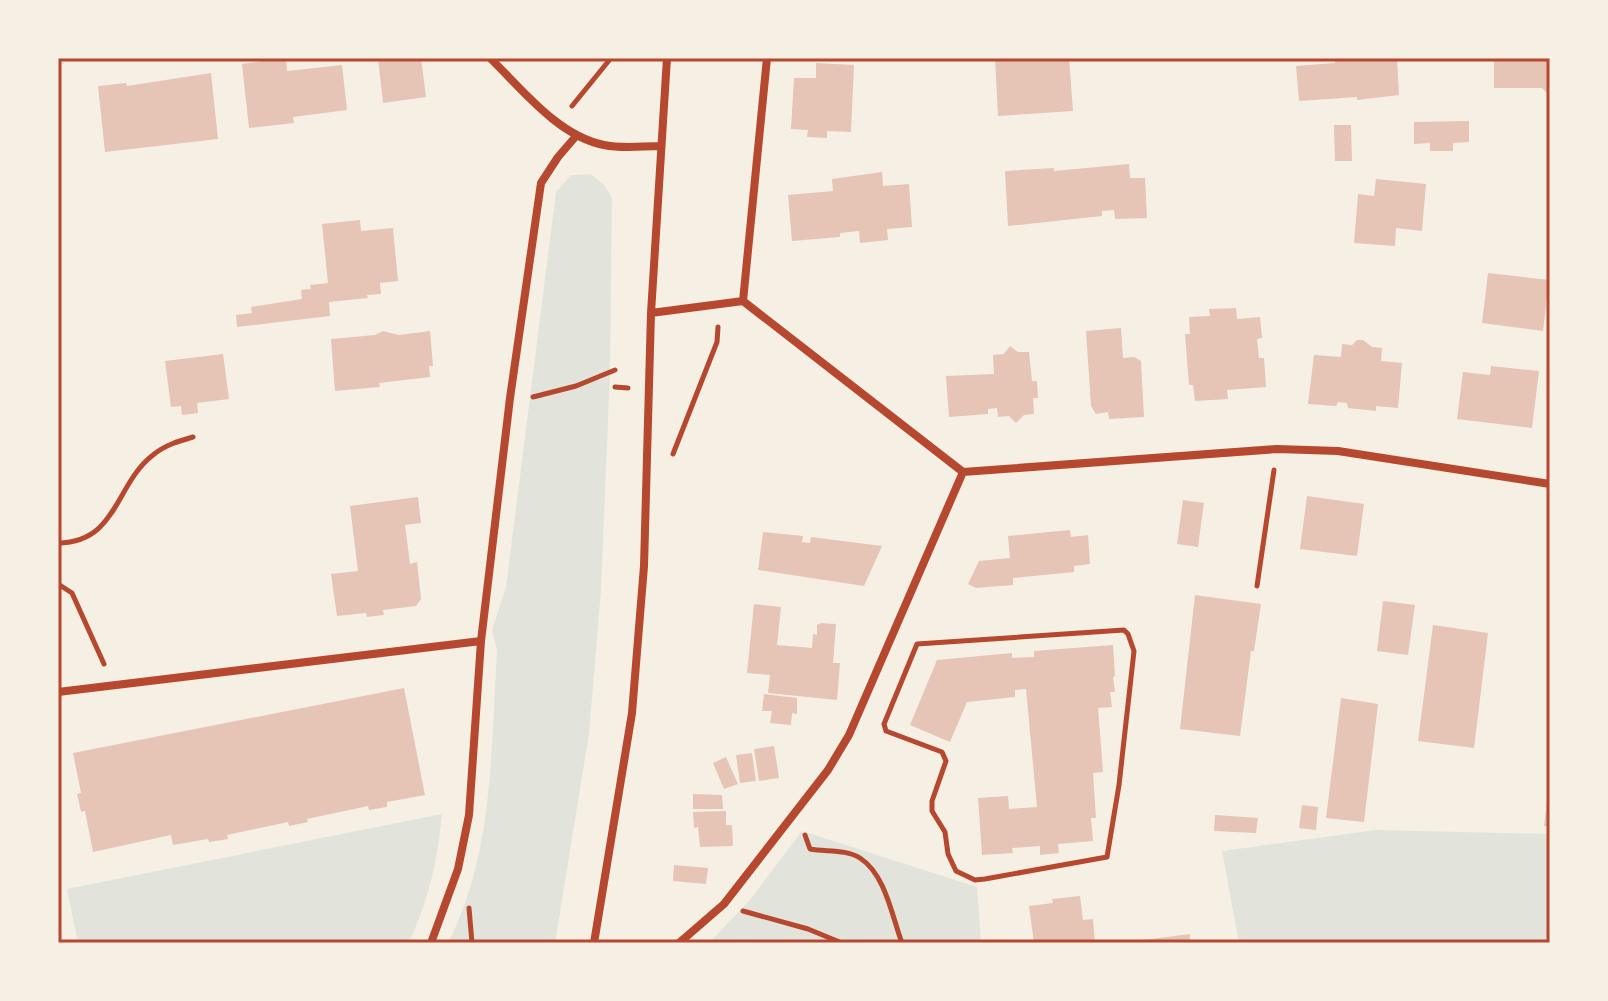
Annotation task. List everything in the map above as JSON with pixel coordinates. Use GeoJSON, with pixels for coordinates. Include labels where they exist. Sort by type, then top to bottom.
{"type":"FeatureCollection","features":[{"type":"Feature","properties":{"kind":"street"},"geometry":{"type":"LineString","coordinates":[[490,58],[577,135],[610,146],[661,146]]}},
{"type":"Feature","properties":{"kind":"street"},"geometry":{"type":"LineString","coordinates":[[594,943],[632,713],[644,566],[651,313],[667,58]]}},
{"type":"Feature","properties":{"kind":"street"},"geometry":{"type":"LineString","coordinates":[[743,301],[767,58]]}},
{"type":"Feature","properties":{"kind":"street"},"geometry":{"type":"LineString","coordinates":[[431,943],[458,869],[469,815],[481,641],[510,398],[541,183],[577,135]]}},
{"type":"Feature","properties":{"kind":"street"},"geometry":{"type":"LineString","coordinates":[[651,313],[743,301],[963,472],[1277,449],[1338,451],[1550,484]]}},
{"type":"Feature","properties":{"kind":"street"},"geometry":{"type":"LineString","coordinates":[[679,943],[724,904],[828,770],[849,735],[963,472]]}},
{"type":"Feature","properties":{"kind":"street"},"geometry":{"type":"LineString","coordinates":[[58,692],[481,641]]}},
{"type":"Feature","properties":{"kind":"path"},"geometry":{"type":"LineString","coordinates":[[559,122],[611,58]]}},
{"type":"Feature","properties":{"kind":"path"},"geometry":{"type":"LineString","coordinates":[[673,454],[717,342],[718,326]]}},
{"type":"Feature","properties":{"kind":"path"},"geometry":{"type":"LineString","coordinates":[[510,398],[534,397],[562,390],[615,370]]}},
{"type":"Feature","properties":{"kind":"path"},"geometry":{"type":"LineString","coordinates":[[58,543],[69,543],[92,535],[107,522],[129,483],[154,453],[193,437]]}},
{"type":"Feature","properties":{"kind":"path"},"geometry":{"type":"LineString","coordinates":[[1257,586],[1277,449]]}},
{"type":"Feature","properties":{"kind":"path"},"geometry":{"type":"LineString","coordinates":[[58,584],[72,593],[114,685]]}},
{"type":"Feature","properties":{"kind":"path"},"geometry":{"type":"LineString","coordinates":[[1124,630],[1128,634],[1134,651],[1119,785],[1107,857],[985,879],[965,877],[951,864],[945,832],[932,811],[930,797],[946,761],[942,752],[886,731],[884,724],[917,644],[1124,630]]}},
{"type":"Feature","properties":{"kind":"path"},"geometry":{"type":"LineString","coordinates":[[803,802],[805,834],[810,849],[841,851],[860,858],[874,872],[891,908],[902,943]]}},
{"type":"Feature","properties":{"kind":"path"},"geometry":{"type":"LineString","coordinates":[[724,904],[764,919],[808,929],[842,943]]}},
{"type":"Feature","properties":{"kind":"shaded area"},"geometry":{"type":"Polygon","coordinates":[[[591,174],[605,186],[612,198],[610,371],[601,590],[589,734],[555,943],[448,943],[474,873],[488,800],[497,650],[492,630],[506,587],[556,192],[571,175],[591,174]]]}},
{"type":"Feature","properties":{"kind":"shaded area"},"geometry":{"type":"Polygon","coordinates":[[[442,814],[431,880],[409,943],[78,943],[67,889],[442,814]]]}},
{"type":"Feature","properties":{"kind":"shaded area"},"geometry":{"type":"Polygon","coordinates":[[[1376,830],[1550,834],[1550,943],[1239,943],[1222,851],[1376,830]]]}},
{"type":"Feature","properties":{"kind":"shaded area"},"geometry":{"type":"Polygon","coordinates":[[[802,831],[977,887],[981,943],[709,943],[749,901],[802,831]]]}},
{"type":"Feature","properties":{"kind":"building"},"geometry":{"type":"Polygon","coordinates":[[[286,58],[287,71],[342,65],[347,110],[293,117],[294,123],[249,128],[242,64],[286,58]]]}},
{"type":"Feature","properties":{"kind":"building"},"geometry":{"type":"Polygon","coordinates":[[[378,58],[421,58],[426,97],[383,103],[378,58]]]}},
{"type":"Feature","properties":{"kind":"building"},"geometry":{"type":"Polygon","coordinates":[[[995,58],[1069,58],[1073,111],[998,116],[995,58]]]}},
{"type":"Feature","properties":{"kind":"building"},"geometry":{"type":"Polygon","coordinates":[[[1335,58],[1397,58],[1399,95],[1357,100],[1357,97],[1299,101],[1296,66],[1335,63],[1335,58]]]}},
{"type":"Feature","properties":{"kind":"building"},"geometry":{"type":"Polygon","coordinates":[[[1494,58],[1550,58],[1550,96],[1542,88],[1494,88],[1494,58]]]}},
{"type":"Feature","properties":{"kind":"building"},"geometry":{"type":"Polygon","coordinates":[[[816,63],[854,65],[851,132],[827,131],[827,138],[807,137],[808,130],[791,129],[794,78],[816,78],[816,63]]]}},
{"type":"Feature","properties":{"kind":"building"},"geometry":{"type":"Polygon","coordinates":[[[211,73],[218,139],[105,152],[98,86],[126,83],[127,86],[211,73]]]}},
{"type":"Feature","properties":{"kind":"building"},"geometry":{"type":"Polygon","coordinates":[[[1469,121],[1469,142],[1453,143],[1453,151],[1430,151],[1430,143],[1414,144],[1414,122],[1469,121]]]}},
{"type":"Feature","properties":{"kind":"building"},"geometry":{"type":"Polygon","coordinates":[[[1334,125],[1351,125],[1352,161],[1335,161],[1334,125]]]}},
{"type":"Feature","properties":{"kind":"building"},"geometry":{"type":"Polygon","coordinates":[[[1129,164],[1130,178],[1145,178],[1147,218],[1115,219],[1114,210],[1102,211],[1102,216],[1008,226],[1005,171],[1054,168],[1054,171],[1129,164]]]}},
{"type":"Feature","properties":{"kind":"building"},"geometry":{"type":"Polygon","coordinates":[[[882,172],[883,186],[909,184],[912,227],[887,229],[888,240],[860,243],[859,231],[840,233],[840,237],[792,241],[788,195],[833,191],[832,179],[882,172]]]}},
{"type":"Feature","properties":{"kind":"building"},"geometry":{"type":"Polygon","coordinates":[[[1376,179],[1426,184],[1422,231],[1396,228],[1395,246],[1354,243],[1358,194],[1374,196],[1376,179]]]}},
{"type":"Feature","properties":{"kind":"building"},"geometry":{"type":"Polygon","coordinates":[[[360,220],[361,231],[393,228],[398,281],[380,283],[381,294],[367,295],[368,298],[329,302],[330,316],[237,327],[236,315],[252,313],[251,307],[302,299],[301,290],[311,289],[310,285],[328,283],[322,224],[360,220]]]}},
{"type":"Feature","properties":{"kind":"building"},"geometry":{"type":"Polygon","coordinates":[[[1488,273],[1549,280],[1543,331],[1482,323],[1488,273]]]}},
{"type":"Feature","properties":{"kind":"building"},"geometry":{"type":"Polygon","coordinates":[[[1236,308],[1237,319],[1260,317],[1262,338],[1257,339],[1259,358],[1264,358],[1266,387],[1227,390],[1228,399],[1195,401],[1193,385],[1189,385],[1185,334],[1190,334],[1189,317],[1210,316],[1209,309],[1236,308]]]}},
{"type":"Feature","properties":{"kind":"building"},"geometry":{"type":"Polygon","coordinates":[[[1121,328],[1123,358],[1134,357],[1141,361],[1144,417],[1109,419],[1108,412],[1096,414],[1091,406],[1086,331],[1121,328]]]}},
{"type":"Feature","properties":{"kind":"building"},"geometry":{"type":"Polygon","coordinates":[[[383,331],[399,335],[430,331],[433,366],[429,366],[430,377],[379,383],[380,387],[335,391],[331,339],[375,335],[383,331]]]}},
{"type":"Feature","properties":{"kind":"building"},"geometry":{"type":"Polygon","coordinates":[[[1357,340],[1382,348],[1381,361],[1402,363],[1398,408],[1376,406],[1376,411],[1348,408],[1347,403],[1338,402],[1336,406],[1308,404],[1314,355],[1341,357],[1342,344],[1352,345],[1357,340]]]}},
{"type":"Feature","properties":{"kind":"building"},"geometry":{"type":"Polygon","coordinates":[[[1010,346],[1018,352],[1029,352],[1032,381],[1037,381],[1038,398],[1033,398],[1034,414],[1024,415],[1016,423],[1009,416],[998,417],[997,408],[988,409],[988,414],[949,417],[946,376],[994,374],[993,355],[1004,354],[1010,346]]]}},
{"type":"Feature","properties":{"kind":"building"},"geometry":{"type":"Polygon","coordinates":[[[223,354],[229,399],[197,403],[198,413],[182,415],[181,406],[171,407],[165,361],[223,354]]]}},
{"type":"Feature","properties":{"kind":"building"},"geometry":{"type":"Polygon","coordinates":[[[1491,366],[1539,371],[1532,428],[1457,419],[1463,372],[1490,375],[1491,366]]]}},
{"type":"Feature","properties":{"kind":"building"},"geometry":{"type":"Polygon","coordinates":[[[1307,496],[1364,504],[1357,556],[1300,549],[1307,496]]]}},
{"type":"Feature","properties":{"kind":"building"},"geometry":{"type":"Polygon","coordinates":[[[418,497],[421,523],[405,525],[410,564],[417,562],[421,599],[416,606],[383,610],[384,615],[337,616],[331,574],[358,571],[350,506],[418,497]]]}},
{"type":"Feature","properties":{"kind":"building"},"geometry":{"type":"Polygon","coordinates":[[[1183,500],[1204,503],[1198,547],[1177,544],[1183,500]]]}},
{"type":"Feature","properties":{"kind":"building"},"geometry":{"type":"Polygon","coordinates":[[[1070,530],[1071,537],[1088,535],[1090,564],[1074,566],[1074,572],[1013,578],[1013,585],[976,588],[968,584],[979,561],[1010,558],[1008,536],[1070,530]]]}},
{"type":"Feature","properties":{"kind":"building"},"geometry":{"type":"Polygon","coordinates":[[[763,532],[803,536],[802,542],[810,543],[811,537],[882,546],[864,586],[758,570],[763,532]]]}},
{"type":"Feature","properties":{"kind":"building"},"geometry":{"type":"Polygon","coordinates":[[[1195,595],[1261,604],[1254,651],[1251,651],[1240,736],[1180,729],[1195,595]]]}},
{"type":"Feature","properties":{"kind":"building"},"geometry":{"type":"Polygon","coordinates":[[[1383,601],[1415,605],[1408,655],[1377,651],[1383,601]]]}},
{"type":"Feature","properties":{"kind":"building"},"geometry":{"type":"Polygon","coordinates":[[[754,604],[781,607],[777,645],[812,648],[817,625],[836,624],[833,663],[840,663],[837,700],[768,693],[770,675],[747,673],[754,604]]]}},
{"type":"Feature","properties":{"kind":"building"},"geometry":{"type":"Polygon","coordinates":[[[1433,625],[1488,633],[1474,748],[1418,741],[1433,625]]]}},
{"type":"Feature","properties":{"kind":"building"},"geometry":{"type":"Polygon","coordinates":[[[1113,645],[1115,692],[1110,692],[1112,707],[1098,708],[1103,772],[1093,773],[1096,818],[1091,818],[1093,841],[1058,844],[1059,853],[1040,855],[1040,846],[1012,848],[1013,853],[982,855],[978,798],[1008,796],[1009,809],[1037,807],[1026,689],[1015,690],[1015,697],[967,702],[950,742],[910,725],[937,660],[1012,653],[1012,658],[1034,657],[1034,651],[1113,645]]]}},
{"type":"Feature","properties":{"kind":"building"},"geometry":{"type":"Polygon","coordinates":[[[404,688],[425,795],[387,802],[387,807],[369,810],[368,806],[289,826],[288,822],[227,835],[228,839],[173,845],[171,835],[93,852],[85,811],[81,812],[77,794],[81,793],[73,753],[404,688]]]}},
{"type":"Feature","properties":{"kind":"building"},"geometry":{"type":"Polygon","coordinates":[[[764,694],[797,698],[797,714],[792,713],[791,725],[770,723],[772,711],[762,711],[764,694]]]}},
{"type":"Feature","properties":{"kind":"building"},"geometry":{"type":"Polygon","coordinates":[[[1341,698],[1378,704],[1364,822],[1326,818],[1341,698]]]}},
{"type":"Feature","properties":{"kind":"building"},"geometry":{"type":"Polygon","coordinates":[[[774,746],[779,778],[759,781],[754,749],[774,746]]]}},
{"type":"Feature","properties":{"kind":"building"},"geometry":{"type":"Polygon","coordinates":[[[752,753],[756,781],[740,783],[736,755],[752,753]]]}},
{"type":"Feature","properties":{"kind":"building"},"geometry":{"type":"Polygon","coordinates":[[[726,757],[738,784],[724,789],[713,763],[726,757]]]}},
{"type":"Feature","properties":{"kind":"building"},"geometry":{"type":"Polygon","coordinates":[[[1550,793],[1550,827],[1544,826],[1550,793]]]}},
{"type":"Feature","properties":{"kind":"building"},"geometry":{"type":"Polygon","coordinates":[[[693,794],[722,795],[723,809],[693,809],[693,794]]]}},
{"type":"Feature","properties":{"kind":"building"},"geometry":{"type":"Polygon","coordinates":[[[1302,805],[1318,807],[1316,830],[1299,828],[1302,805]]]}},
{"type":"Feature","properties":{"kind":"building"},"geometry":{"type":"Polygon","coordinates":[[[726,811],[726,825],[732,825],[733,846],[700,847],[693,812],[726,811]]]}},
{"type":"Feature","properties":{"kind":"building"},"geometry":{"type":"Polygon","coordinates":[[[1215,815],[1258,818],[1256,833],[1214,831],[1215,815]]]}},
{"type":"Feature","properties":{"kind":"building"},"geometry":{"type":"Polygon","coordinates":[[[674,865],[708,868],[706,884],[673,881],[674,865]]]}},
{"type":"Feature","properties":{"kind":"building"},"geometry":{"type":"Polygon","coordinates":[[[1080,896],[1083,920],[1093,919],[1095,943],[1034,943],[1029,906],[1053,903],[1052,899],[1080,896]]]}},
{"type":"Feature","properties":{"kind":"building"},"geometry":{"type":"Polygon","coordinates":[[[1190,934],[1190,943],[1136,943],[1136,941],[1190,934]]]}}]}
